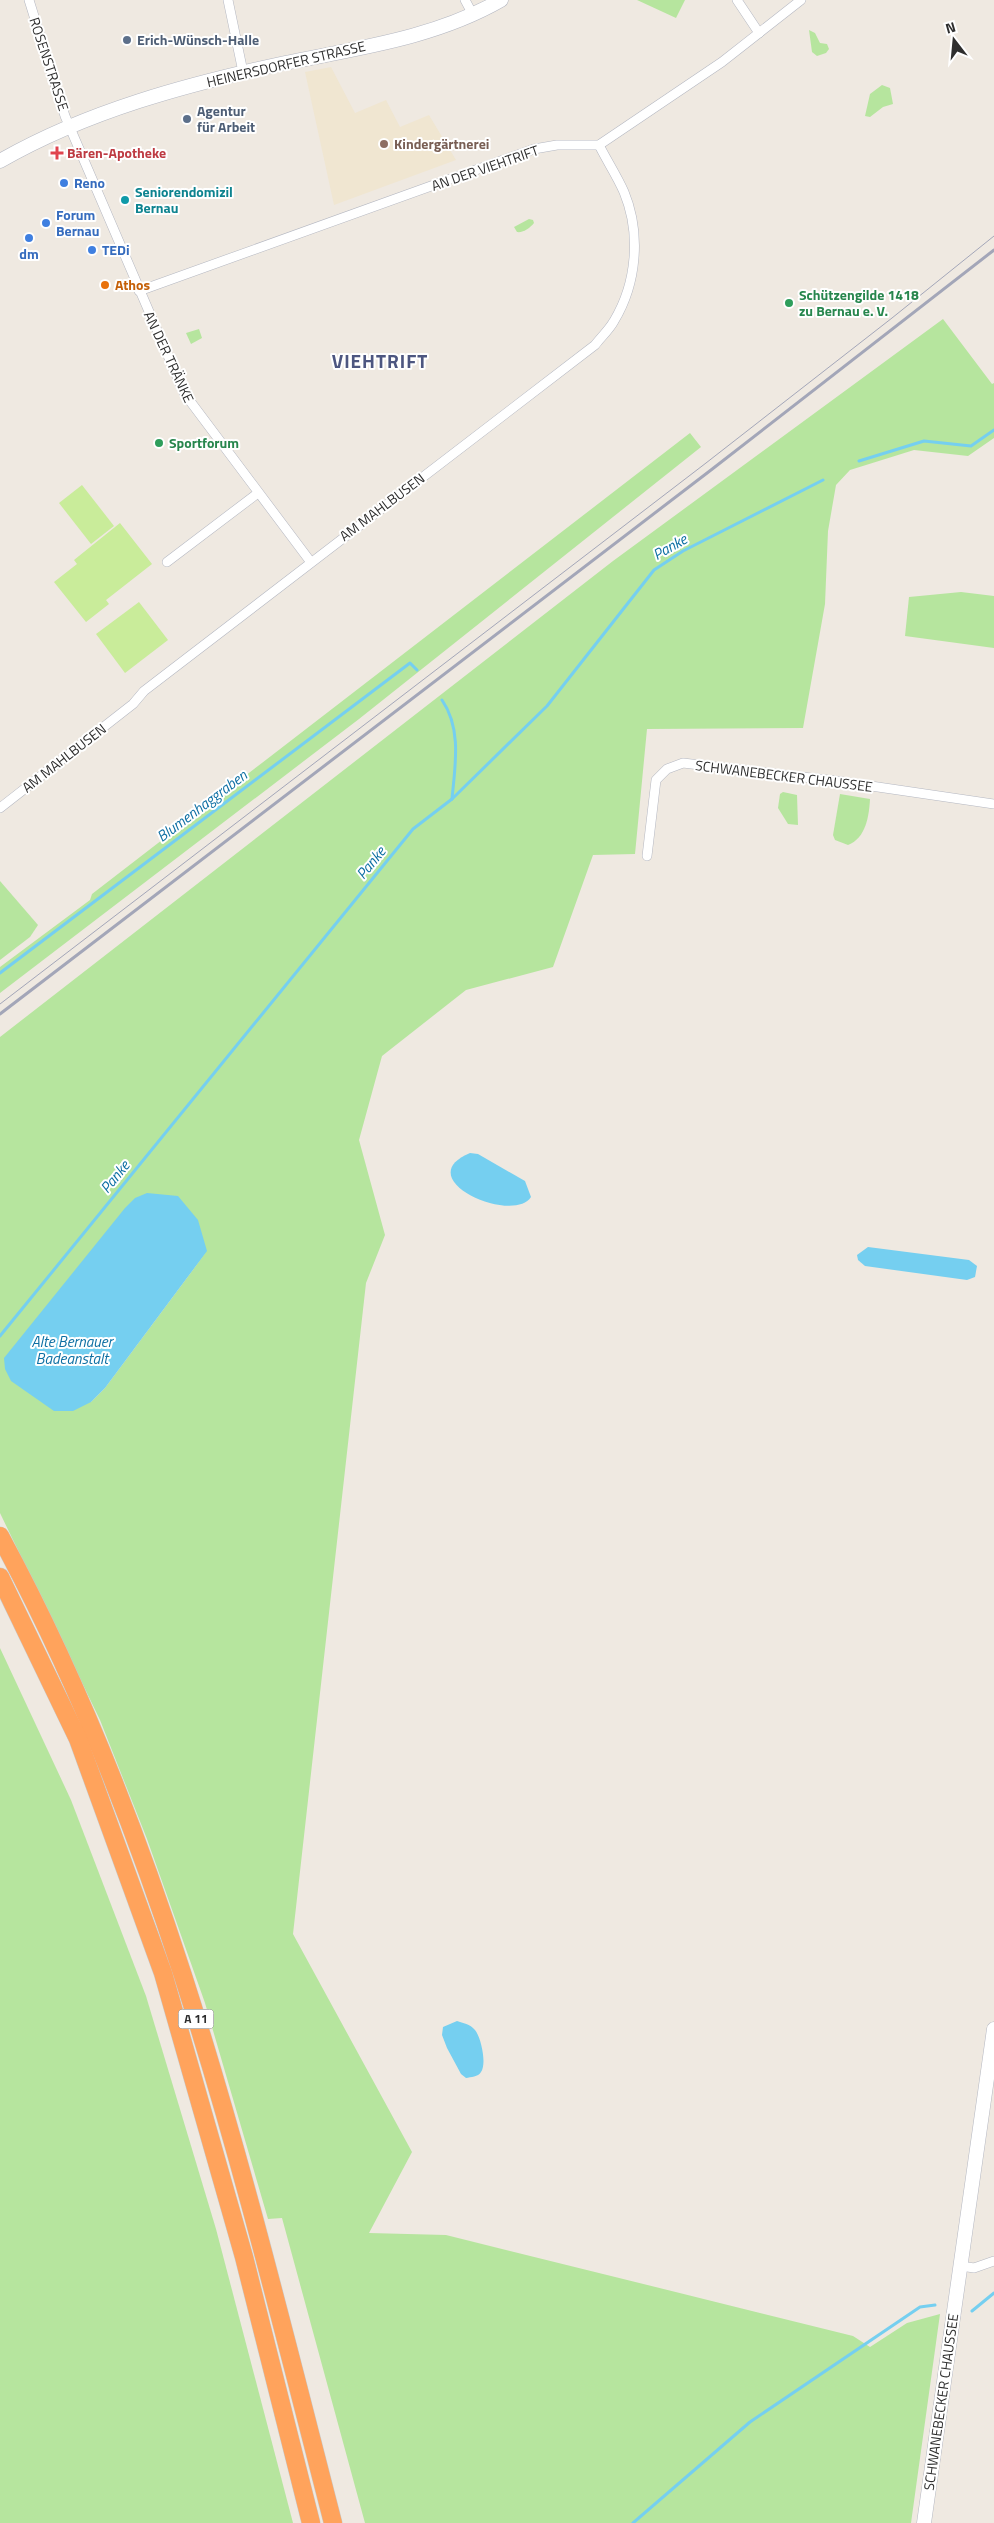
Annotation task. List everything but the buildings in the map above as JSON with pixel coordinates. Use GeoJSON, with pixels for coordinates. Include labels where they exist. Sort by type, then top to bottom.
{"type":"FeatureCollection","features":[{"type":"Feature","properties":{"kind":"highway","name":"A 11"},"geometry":{"type":"LineString","coordinates":[[0,1536],[90,1724],[138,1842],[181,1965],[252,2210],[333,2523]]}},
{"type":"Feature","properties":{"kind":"highway","name":"A 11"},"geometry":{"type":"LineString","coordinates":[[0,1577],[78,1739],[163,1974],[244,2257],[311,2523]]}},
{"type":"Feature","properties":{"kind":"main road","name":"HEINERSDORFER STRASSE"},"geometry":{"type":"LineString","coordinates":[[0,161],[70,128],[144,100],[243,72],[426,32],[474,15],[501,0]]}},
{"type":"Feature","properties":{"kind":"main road"},"geometry":{"type":"LineString","coordinates":[[961,2266],[994,2029]]}},
{"type":"Feature","properties":{"kind":"main road","name":"SCHWANEBECKER CHAUSSEE"},"geometry":{"type":"LineString","coordinates":[[924,2523],[961,2266]]}},
{"type":"Feature","properties":{"kind":"street","name":"ROSENSTRASSE"},"geometry":{"type":"LineString","coordinates":[[29,0],[70,128]]}},
{"type":"Feature","properties":{"kind":"street"},"geometry":{"type":"LineString","coordinates":[[228,0],[243,72]]}},
{"type":"Feature","properties":{"kind":"street"},"geometry":{"type":"LineString","coordinates":[[465,0],[474,15]]}},
{"type":"Feature","properties":{"kind":"street"},"geometry":{"type":"LineString","coordinates":[[736,0],[759,33]]}},
{"type":"Feature","properties":{"kind":"street"},"geometry":{"type":"LineString","coordinates":[[599,145],[685,88],[801,0]]}},
{"type":"Feature","properties":{"kind":"street","name":"AN DER TRÄNKE"},"geometry":{"type":"LineString","coordinates":[[70,128],[184,393],[310,561]]}},
{"type":"Feature","properties":{"kind":"street","name":"AN DER VIEHTRIFT"},"geometry":{"type":"LineString","coordinates":[[139,291],[534,149],[557,145],[599,145]]}},
{"type":"Feature","properties":{"kind":"street","name":"AM MAHLBUSEN"},"geometry":{"type":"LineString","coordinates":[[0,808],[110,723],[133,704],[144,691],[310,561],[591,348],[614,322],[627,292],[634,262],[635,247],[626,196],[599,145]]}},
{"type":"Feature","properties":{"kind":"street"},"geometry":{"type":"LineString","coordinates":[[167,562],[258,493]]}},
{"type":"Feature","properties":{"kind":"street","name":"SCHWANEBECKER CHAUSSEE"},"geometry":{"type":"LineString","coordinates":[[647,856],[656,780],[668,768],[683,763],[837,781],[994,804]]}},
{"type":"Feature","properties":{"kind":"street"},"geometry":{"type":"LineString","coordinates":[[961,2266],[974,2268],[994,2261]]}},
{"type":"Feature","properties":{"kind":"shaded area","name":"Kindergärtnerei"},"geometry":{"type":"Polygon","coordinates":[[[331,67],[355,113],[386,100],[400,127],[429,115],[456,160],[334,205],[305,72],[331,67]]]}},
{"type":"Feature","properties":{"kind":"green space"},"geometry":{"type":"Polygon","coordinates":[[[637,0],[685,0],[676,18],[637,0]]]}},
{"type":"Feature","properties":{"kind":"green space"},"geometry":{"type":"Polygon","coordinates":[[[809,30],[815,33],[820,43],[827,44],[829,49],[826,53],[817,56],[812,52],[809,30]]]}},
{"type":"Feature","properties":{"kind":"green space"},"geometry":{"type":"Polygon","coordinates":[[[882,85],[890,88],[893,104],[883,107],[870,117],[865,116],[870,94],[882,85]]]}},
{"type":"Feature","properties":{"kind":"green space"},"geometry":{"type":"Polygon","coordinates":[[[529,219],[533,220],[534,223],[524,231],[517,232],[514,227],[529,219]]]}},
{"type":"Feature","properties":{"kind":"green space"},"geometry":{"type":"Polygon","coordinates":[[[943,319],[992,384],[994,383],[994,438],[968,456],[914,450],[850,470],[836,485],[828,531],[825,604],[803,728],[647,729],[635,854],[593,855],[553,967],[466,990],[382,1056],[359,1140],[385,1235],[366,1283],[293,1934],[412,2152],[369,2233],[446,2235],[853,2336],[870,2347],[907,2323],[940,2314],[911,2523],[365,2523],[282,2218],[268,2219],[205,2003],[147,1839],[100,1720],[0,1513],[0,1037],[613,561],[943,319]],[[207,1251],[91,1402],[105,1388],[207,1251]]]}},
{"type":"Feature","properties":{"kind":"green space"},"geometry":{"type":"Polygon","coordinates":[[[199,329],[202,338],[191,344],[186,333],[199,329]]]}},
{"type":"Feature","properties":{"kind":"green space"},"geometry":{"type":"Polygon","coordinates":[[[690,433],[701,447],[359,719],[0,993],[0,967],[90,900],[92,894],[690,433]]]}},
{"type":"Feature","properties":{"kind":"green space"},"geometry":{"type":"Polygon","coordinates":[[[82,485],[114,526],[91,544],[59,503],[82,485]]]}},
{"type":"Feature","properties":{"kind":"green space"},"geometry":{"type":"Polygon","coordinates":[[[120,523],[152,564],[106,600],[109,604],[86,622],[54,582],[77,564],[74,560],[120,523]]]}},
{"type":"Feature","properties":{"kind":"green space"},"geometry":{"type":"Polygon","coordinates":[[[961,592],[994,596],[994,648],[905,636],[909,597],[961,592]]]}},
{"type":"Feature","properties":{"kind":"green space"},"geometry":{"type":"Polygon","coordinates":[[[139,602],[168,640],[125,673],[96,634],[139,602]]]}},
{"type":"Feature","properties":{"kind":"green space"},"geometry":{"type":"Polygon","coordinates":[[[783,792],[797,795],[798,825],[788,824],[778,808],[780,794],[783,792]]]}},
{"type":"Feature","properties":{"kind":"green space"},"geometry":{"type":"Polygon","coordinates":[[[840,794],[870,799],[869,812],[863,832],[854,842],[848,845],[835,840],[833,835],[840,794]]]}},
{"type":"Feature","properties":{"kind":"green space"},"geometry":{"type":"Polygon","coordinates":[[[0,881],[38,925],[30,937],[0,960],[0,881]]]}},
{"type":"Feature","properties":{"kind":"green space"},"geometry":{"type":"Polygon","coordinates":[[[0,1648],[71,1800],[146,1996],[216,2229],[293,2523],[0,2523],[0,1648]]]}},
{"type":"Feature","properties":{"kind":"water"},"geometry":{"type":"Polygon","coordinates":[[[470,1153],[478,1154],[525,1181],[531,1197],[521,1204],[505,1206],[487,1202],[470,1195],[457,1186],[451,1175],[454,1164],[470,1153]]]}},
{"type":"Feature","properties":{"kind":"water","name":"Alte Bernauer Badeanstalt"},"geometry":{"type":"Polygon","coordinates":[[[147,1193],[178,1196],[198,1220],[207,1251],[105,1388],[91,1402],[73,1411],[54,1411],[11,1381],[5,1369],[4,1358],[125,1208],[135,1198],[147,1193]]]}},
{"type":"Feature","properties":{"kind":"water"},"geometry":{"type":"Polygon","coordinates":[[[868,1247],[969,1260],[977,1266],[975,1277],[967,1280],[865,1266],[858,1260],[857,1255],[868,1247]]]}},
{"type":"Feature","properties":{"kind":"water"},"geometry":{"type":"Polygon","coordinates":[[[457,2021],[473,2028],[479,2038],[483,2051],[483,2068],[478,2075],[466,2078],[461,2074],[447,2048],[442,2035],[443,2027],[457,2021]]]}},
{"type":"Feature","properties":{"kind":"waterway","name":"Panke"},"geometry":{"type":"LineString","coordinates":[[859,461],[924,441],[971,446],[994,430]]}},
{"type":"Feature","properties":{"kind":"waterway","name":"Panke"},"geometry":{"type":"LineString","coordinates":[[0,1336],[413,829],[452,799],[547,706],[654,570],[683,551],[823,480]]}},
{"type":"Feature","properties":{"kind":"waterway","name":"Blumenhaggraben"},"geometry":{"type":"LineString","coordinates":[[0,973],[410,663],[417,670]]}},
{"type":"Feature","properties":{"kind":"waterway"},"geometry":{"type":"LineString","coordinates":[[442,700],[448,711],[455,735],[456,748],[452,799]]}},
{"type":"Feature","properties":{"kind":"waterway"},"geometry":{"type":"LineString","coordinates":[[972,2311],[994,2293]]}},
{"type":"Feature","properties":{"kind":"waterway"},"geometry":{"type":"LineString","coordinates":[[633,2523],[750,2422],[920,2307],[935,2305]]}},
{"type":"Feature","properties":{"kind":"tram line"},"geometry":{"type":"LineString","coordinates":[[0,1004],[706,463],[994,236]]}},
{"type":"Feature","properties":{"kind":"railway"},"geometry":{"type":"LineString","coordinates":[[0,1014],[711,470],[994,250]]}},
{"type":"Feature","properties":{"kind":"place","name":"Erich-Wünsch-Halle"},"geometry":{"type":"Point","coordinates":[127,40]}},
{"type":"Feature","properties":{"kind":"place","name":"Agentur für Arbeit"},"geometry":{"type":"Point","coordinates":[187,119]}},
{"type":"Feature","properties":{"kind":"place","name":"Kindergärtnerei"},"geometry":{"type":"Point","coordinates":[384,144]}},
{"type":"Feature","properties":{"kind":"place","name":"Bären-Apotheke"},"geometry":{"type":"Point","coordinates":[57,153]}},
{"type":"Feature","properties":{"kind":"place","name":"Reno"},"geometry":{"type":"Point","coordinates":[64,183]}},
{"type":"Feature","properties":{"kind":"place","name":"Seniorendomizil Bernau"},"geometry":{"type":"Point","coordinates":[125,200]}},
{"type":"Feature","properties":{"kind":"place","name":"Forum Bernau"},"geometry":{"type":"Point","coordinates":[46,223]}},
{"type":"Feature","properties":{"kind":"place","name":"dm"},"geometry":{"type":"Point","coordinates":[29,238]}},
{"type":"Feature","properties":{"kind":"place","name":"TEDi"},"geometry":{"type":"Point","coordinates":[92,250]}},
{"type":"Feature","properties":{"kind":"place","name":"Athos"},"geometry":{"type":"Point","coordinates":[105,285]}},
{"type":"Feature","properties":{"kind":"place","name":"Schützengilde 1418 zu Bernau e. V."},"geometry":{"type":"Point","coordinates":[789,303]}},
{"type":"Feature","properties":{"kind":"place","name":"Sportforum"},"geometry":{"type":"Point","coordinates":[159,443]}},
{"type":"Feature","properties":{"kind":"district","name":"VIEHTRIFT"},"geometry":{"type":"Point","coordinates":[380,361]}}]}
